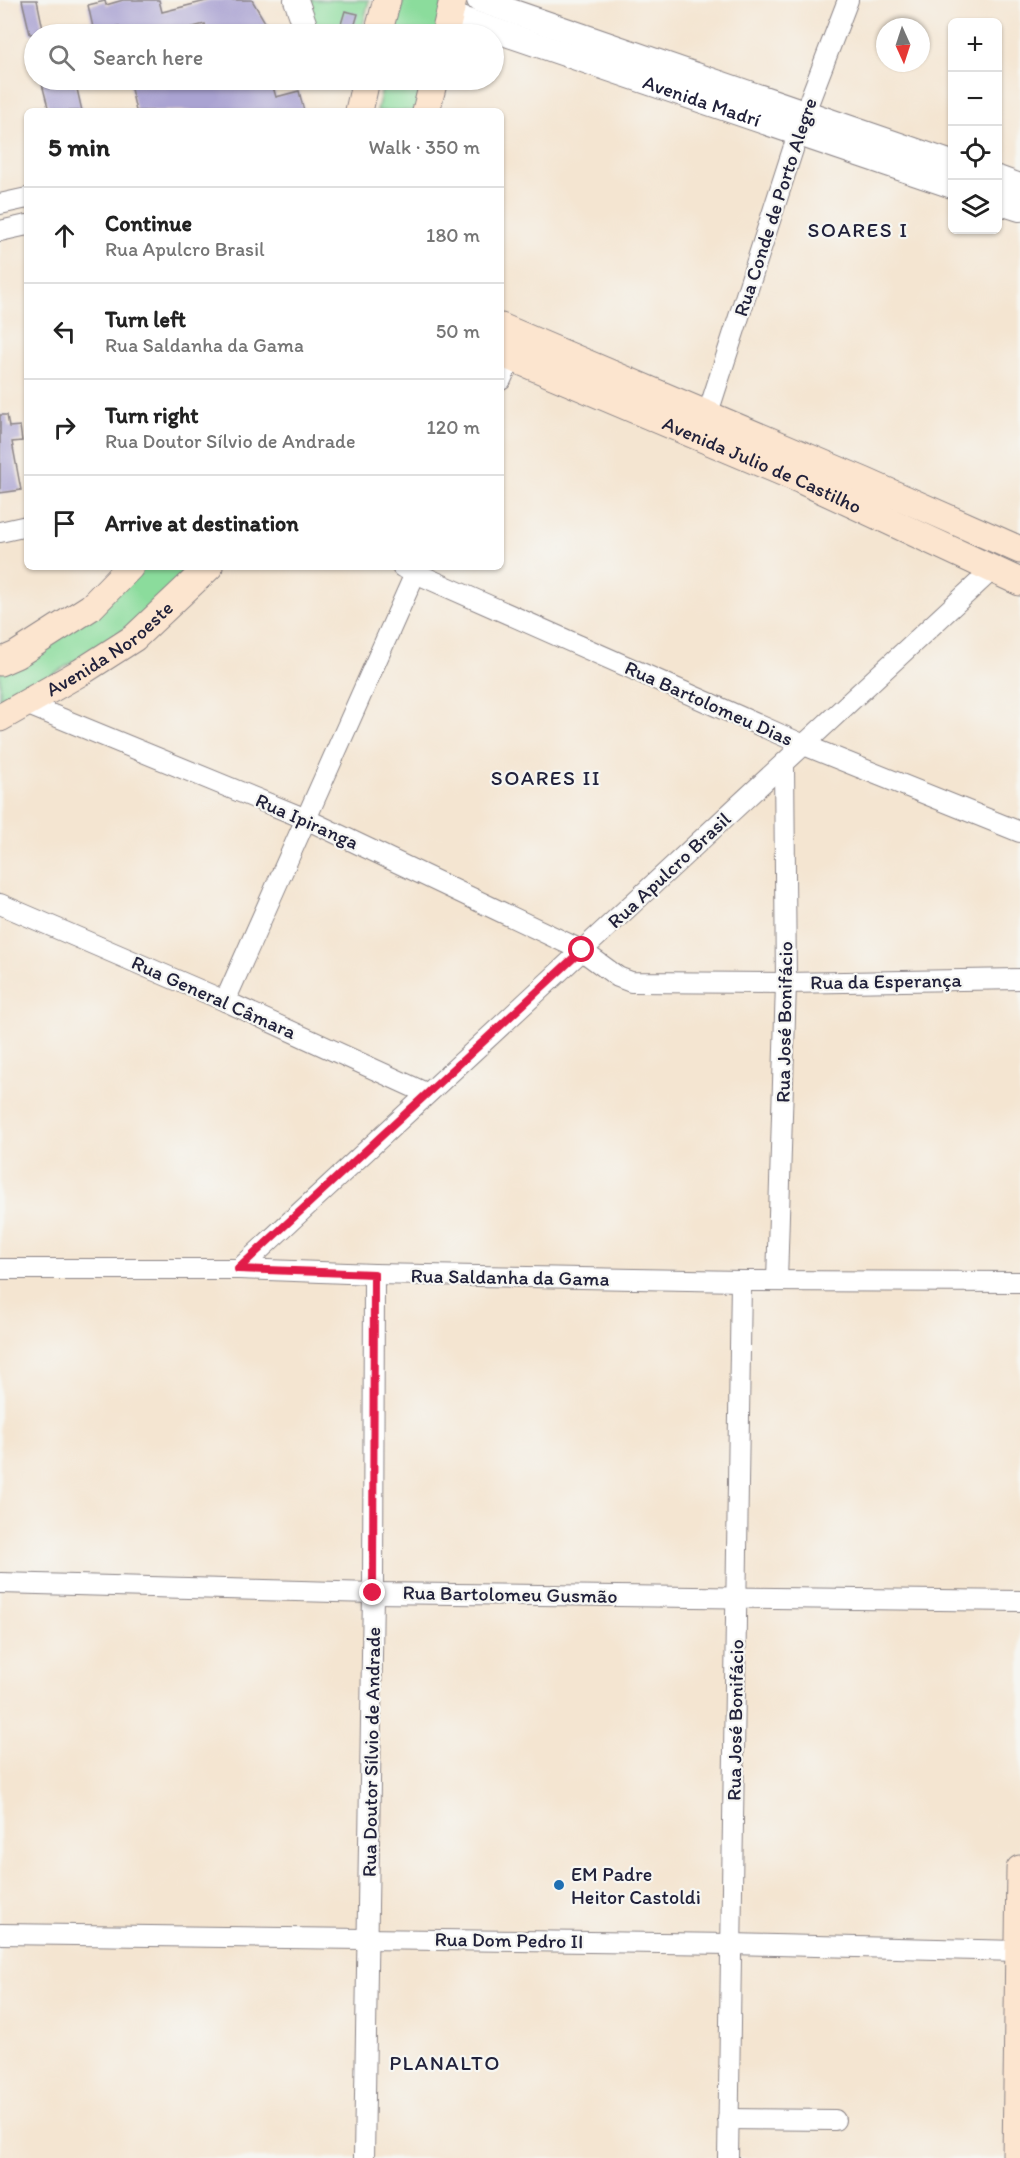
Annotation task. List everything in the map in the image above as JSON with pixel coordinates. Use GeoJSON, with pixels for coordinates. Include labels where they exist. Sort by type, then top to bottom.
{"type":"FeatureCollection","features":[{"type":"Feature","properties":{"kind":"main road"},"geometry":{"type":"LineString","coordinates":[[381,24],[387,0]]}},
{"type":"Feature","properties":{"kind":"main road"},"geometry":{"type":"LineString","coordinates":[[359,108],[361,90]]}},
{"type":"Feature","properties":{"kind":"main road"},"geometry":{"type":"LineString","coordinates":[[427,108],[431,90]]}},
{"type":"Feature","properties":{"kind":"main road","name":"Avenida Julio de Castilho"},"geometry":{"type":"LineString","coordinates":[[504,328],[864,481],[1020,550]]}},
{"type":"Feature","properties":{"kind":"main road","name":"Avenida Julio de Castilho"},"geometry":{"type":"LineString","coordinates":[[504,364],[801,480],[1020,582]]}},
{"type":"Feature","properties":{"kind":"main road"},"geometry":{"type":"LineString","coordinates":[[0,662],[16,655],[91,607],[127,570]]}},
{"type":"Feature","properties":{"kind":"main road","name":"Avenida Noroeste"},"geometry":{"type":"LineString","coordinates":[[0,718],[81,672],[134,638],[206,570]]}},
{"type":"Feature","properties":{"kind":"main road"},"geometry":{"type":"LineString","coordinates":[[1016,2158],[1020,1869]]}},
{"type":"Feature","properties":{"kind":"street"},"geometry":{"type":"LineString","coordinates":[[296,0],[304,24]]}},
{"type":"Feature","properties":{"kind":"street","name":"Avenida Madrí"},"geometry":{"type":"LineString","coordinates":[[479,0],[801,122],[948,184]]}},
{"type":"Feature","properties":{"kind":"street","name":"Rua Conde de Porto Alegre"},"geometry":{"type":"LineString","coordinates":[[707,416],[801,122],[848,0]]}},
{"type":"Feature","properties":{"kind":"street","name":"Avenida Madrí"},"geometry":{"type":"LineString","coordinates":[[450,16],[476,24]]}},
{"type":"Feature","properties":{"kind":"street","name":"Avenida Madrí"},"geometry":{"type":"LineString","coordinates":[[504,32],[801,122],[948,162]]}},
{"type":"Feature","properties":{"kind":"street"},"geometry":{"type":"LineString","coordinates":[[1002,179],[1020,186]]}},
{"type":"Feature","properties":{"kind":"street"},"geometry":{"type":"LineString","coordinates":[[0,204],[24,199]]}},
{"type":"Feature","properties":{"kind":"street"},"geometry":{"type":"LineString","coordinates":[[1002,203],[1020,209]]}},
{"type":"Feature","properties":{"kind":"street"},"geometry":{"type":"LineString","coordinates":[[0,231],[24,226]]}},
{"type":"Feature","properties":{"kind":"street"},"geometry":{"type":"LineString","coordinates":[[0,532],[24,527]]}},
{"type":"Feature","properties":{"kind":"street","name":"Rua Apulcro Brasil"},"geometry":{"type":"LineString","coordinates":[[238,1269],[993,569]]}},
{"type":"Feature","properties":{"kind":"street"},"geometry":{"type":"LineString","coordinates":[[225,1000],[306,819],[411,570]]}},
{"type":"Feature","properties":{"kind":"street","name":"Rua Bartolomeu Dias"},"geometry":{"type":"LineString","coordinates":[[413,570],[804,745],[1020,832]]}},
{"type":"Feature","properties":{"kind":"street","name":"Rua Ipiranga"},"geometry":{"type":"LineString","coordinates":[[26,704],[306,819],[582,950]]}},
{"type":"Feature","properties":{"kind":"street","name":"Rua José Bonifácio"},"geometry":{"type":"LineString","coordinates":[[777,1281],[786,983],[784,764]]}},
{"type":"Feature","properties":{"kind":"street","name":"Rua General Câmara"},"geometry":{"type":"LineString","coordinates":[[0,904],[225,1000],[426,1093]]}},
{"type":"Feature","properties":{"kind":"street","name":"Rua da Esperança"},"geometry":{"type":"LineString","coordinates":[[582,950],[618,977],[631,982],[786,983],[1020,979]]}},
{"type":"Feature","properties":{"kind":"street","name":"Rua Saldanha da Gama"},"geometry":{"type":"LineString","coordinates":[[0,1269],[238,1269],[741,1281],[1020,1282]]}},
{"type":"Feature","properties":{"kind":"street","name":"Rua Doutor Sílvio de Andrade"},"geometry":{"type":"LineString","coordinates":[[364,2158],[373,1593],[374,1274]]}},
{"type":"Feature","properties":{"kind":"street","name":"Rua José Bonifácio"},"geometry":{"type":"LineString","coordinates":[[728,2158],[741,1281]]}},
{"type":"Feature","properties":{"kind":"street","name":"Rua Bartolomeu Gusmão"},"geometry":{"type":"LineString","coordinates":[[0,1583],[373,1593],[1020,1601]]}},
{"type":"Feature","properties":{"kind":"street","name":"Rua Dom Pedro II"},"geometry":{"type":"LineString","coordinates":[[0,1934],[731,1944],[1018,1951]]}},
{"type":"Feature","properties":{"kind":"street"},"geometry":{"type":"LineString","coordinates":[[729,2119],[835,2120]]}},
{"type":"Feature","properties":{"kind":"green space"},"geometry":{"type":"Polygon","coordinates":[[[305,0],[369,0],[363,24],[313,24],[305,0]]]}},
{"type":"Feature","properties":{"kind":"green space"},"geometry":{"type":"Polygon","coordinates":[[[403,0],[444,0],[438,24],[397,24],[403,0]]]}},
{"type":"Feature","properties":{"kind":"green space"},"geometry":{"type":"Polygon","coordinates":[[[382,90],[423,90],[419,108],[378,108],[382,90]]]}},
{"type":"Feature","properties":{"kind":"green space"},"geometry":{"type":"Polygon","coordinates":[[[139,570],[191,570],[129,627],[0,705],[0,673],[139,570]]]}},
{"type":"Feature","properties":{"kind":"building"},"geometry":{"type":"Polygon","coordinates":[[[22,0],[37,0],[42,24],[28,24],[22,0]]]}},
{"type":"Feature","properties":{"kind":"building"},"geometry":{"type":"Polygon","coordinates":[[[123,0],[159,0],[162,12],[210,0],[252,0],[266,24],[92,24],[88,5],[105,1],[106,5],[123,0]]]}},
{"type":"Feature","properties":{"kind":"building"},"geometry":{"type":"Polygon","coordinates":[[[345,11],[358,14],[355,24],[341,24],[345,11]]]}},
{"type":"Feature","properties":{"kind":"building"},"geometry":{"type":"Polygon","coordinates":[[[44,90],[77,90],[81,108],[48,108],[44,90]]]}},
{"type":"Feature","properties":{"kind":"building"},"geometry":{"type":"Polygon","coordinates":[[[131,90],[274,90],[276,97],[299,91],[303,108],[135,108],[131,90]]]}},
{"type":"Feature","properties":{"kind":"building"},"geometry":{"type":"Polygon","coordinates":[[[0,415],[7,415],[9,427],[20,426],[22,441],[12,442],[21,490],[0,493],[0,415]]]}},
{"type":"Feature","properties":{"kind":"place","name":"EM Padre Heitor Castoldi"},"geometry":{"type":"Point","coordinates":[559,1885]}},
{"type":"Feature","properties":{"kind":"district","name":"SOARES I"},"geometry":{"type":"Point","coordinates":[858,229]}},
{"type":"Feature","properties":{"kind":"district","name":"SOARES II"},"geometry":{"type":"Point","coordinates":[546,777]}},
{"type":"Feature","properties":{"kind":"district","name":"PLANALTO"},"geometry":{"type":"Point","coordinates":[445,2062]}},
{"type":"Feature","properties":{"kind":"route"},"geometry":{"type":"LineString","coordinates":[[373,1593],[374,1274],[238,1269],[582,950]]}}]}
